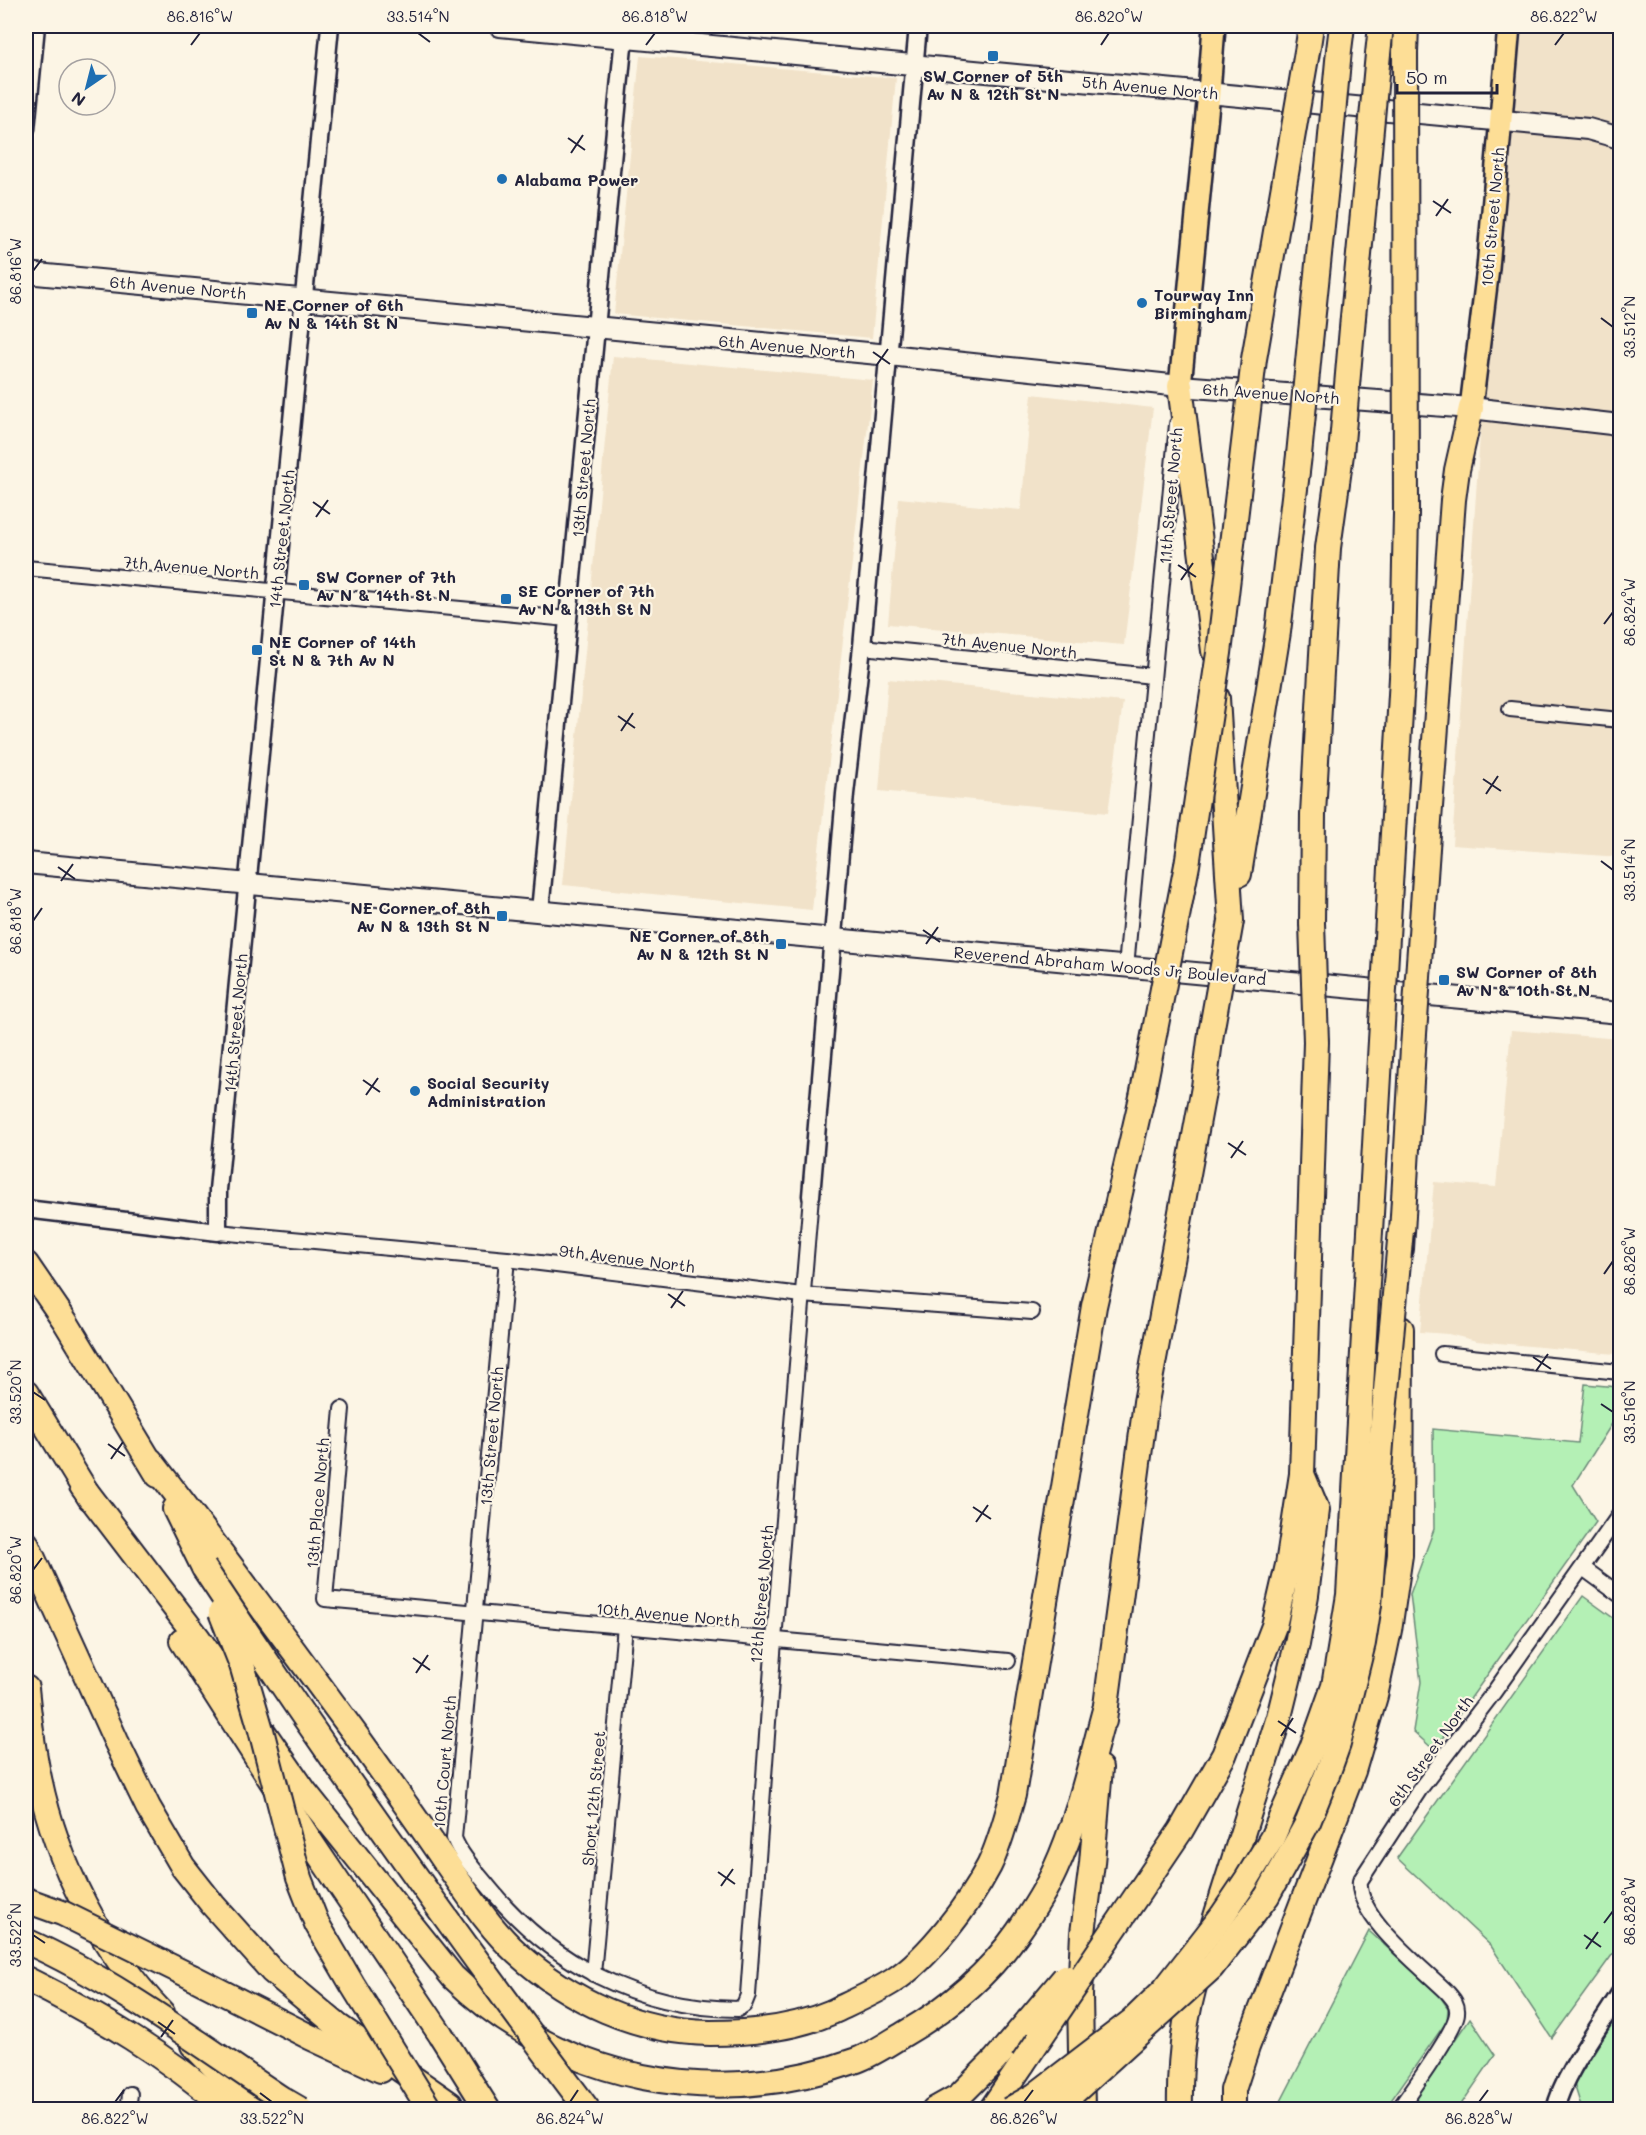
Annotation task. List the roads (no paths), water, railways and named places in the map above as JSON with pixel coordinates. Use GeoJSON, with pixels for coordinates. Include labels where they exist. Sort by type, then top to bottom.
{"type":"FeatureCollection","features":[{"type":"Feature","properties":{"kind":"highway"},"geometry":{"type":"LineString","coordinates":[[1082,2109],[1080,1995],[1083,1933],[1092,1863],[1106,1706],[1146,1402],[1204,1087],[1278,632],[1299,455],[1342,26]]}},
{"type":"Feature","properties":{"kind":"highway"},"geometry":{"type":"LineString","coordinates":[[991,2109],[1181,1830],[1224,1755],[1274,1626],[1288,1565],[1302,1474],[1316,1042],[1312,923],[1313,814],[1328,548],[1341,454],[1381,26]]}},
{"type":"Feature","properties":{"kind":"highway"},"geometry":{"type":"LineString","coordinates":[[1009,2109],[1034,2096],[1132,2021],[1165,1989],[1193,1954],[1234,1897],[1272,1838],[1307,1759],[1334,1686],[1348,1595],[1403,670],[1406,514],[1406,26]]}},
{"type":"Feature","properties":{"kind":"highway"},"geometry":{"type":"LineString","coordinates":[[151,1461],[365,1748],[474,1903],[516,1952],[552,1981],[585,2001],[613,2014],[649,2024],[687,2032],[762,2031],[799,2023],[864,1998],[895,1980],[921,1959],[962,1908],[989,1866],[1013,1795],[1094,1306],[1142,1097],[1187,865],[1219,653],[1254,359],[1309,36]]}},
{"type":"Feature","properties":{"kind":"highway"},"geometry":{"type":"LineString","coordinates":[[1180,386],[1213,636],[1231,921]]}},
{"type":"Feature","properties":{"kind":"highway"},"geometry":{"type":"LineString","coordinates":[[1054,2109],[1212,1967],[1267,1896],[1308,1822],[1328,1772],[1338,1744],[1363,1643],[1370,1605],[1381,1444],[1401,1230],[1453,500],[1457,470],[1471,408]]}},
{"type":"Feature","properties":{"kind":"highway"},"geometry":{"type":"LineString","coordinates":[[1233,2109],[1233,2090],[1246,2047],[1353,1771],[1375,1696],[1389,1630],[1400,1555],[1401,1230]]}},
{"type":"Feature","properties":{"kind":"highway"},"geometry":{"type":"LineString","coordinates":[[26,1264],[65,1321],[151,1461],[204,1568],[242,1665],[299,1878],[317,1924],[352,1984],[447,2108]]}},
{"type":"Feature","properties":{"kind":"highway"},"geometry":{"type":"LineString","coordinates":[[26,1393],[82,1486],[312,1844],[489,2109]]}},
{"type":"Feature","properties":{"kind":"highway"},"geometry":{"type":"LineString","coordinates":[[1180,2109],[1185,2021],[1279,1718],[1303,1614],[1317,1510],[1302,1474]]}},
{"type":"Feature","properties":{"kind":"highway"},"geometry":{"type":"LineString","coordinates":[[82,1486],[198,1638],[305,1792],[453,1977],[470,1993],[524,2031],[591,2063],[622,2073],[702,2085],[778,2081],[859,2059],[930,2019],[961,1995],[988,1969],[1038,1902],[1056,1869],[1075,1816],[1106,1706]]}},
{"type":"Feature","properties":{"kind":"highway"},"geometry":{"type":"LineString","coordinates":[[26,1543],[116,1741],[148,1807],[183,1867],[213,1905],[272,1971],[338,2026],[407,2073],[447,2108]]}},
{"type":"Feature","properties":{"kind":"highway"},"geometry":{"type":"LineString","coordinates":[[204,1568],[316,1734],[425,1889],[493,1984],[588,2109]]}},
{"type":"Feature","properties":{"kind":"highway"},"geometry":{"type":"LineString","coordinates":[[26,1688],[39,1778],[57,1843],[87,1909],[114,1955],[142,1992],[256,2109]]}},
{"type":"Feature","properties":{"kind":"highway"},"geometry":{"type":"LineString","coordinates":[[26,1900],[62,1913],[192,1977],[447,2108]]}},
{"type":"Feature","properties":{"kind":"highway"},"geometry":{"type":"LineString","coordinates":[[934,2109],[959,2096],[995,2060],[1127,1910]]}},
{"type":"Feature","properties":{"kind":"highway"},"geometry":{"type":"LineString","coordinates":[[26,1941],[114,1986],[282,2099],[301,2109]]}},
{"type":"Feature","properties":{"kind":"highway"},"geometry":{"type":"LineString","coordinates":[[26,1979],[135,2038],[230,2109]]}},
{"type":"Feature","properties":{"kind":"highway"},"geometry":{"type":"LineString","coordinates":[[1060,2109],[1080,1995]]}},
{"type":"Feature","properties":{"kind":"highway"},"geometry":{"type":"LineString","coordinates":[[407,2073],[489,2109]]}},
{"type":"Feature","properties":{"kind":"main road","name":"5th Avenue North"},"geometry":{"type":"LineString","coordinates":[[500,26],[625,31],[916,65],[1588,129]]}},
{"type":"Feature","properties":{"kind":"main road","name":"11th Street North"},"geometry":{"type":"LineString","coordinates":[[1180,386],[1214,26]]}},
{"type":"Feature","properties":{"kind":"main road","name":"10th Street North"},"geometry":{"type":"LineString","coordinates":[[1471,408],[1488,268],[1509,26]]}},
{"type":"Feature","properties":{"kind":"main road"},"geometry":{"type":"LineString","coordinates":[[1588,129],[1620,138]]}},
{"type":"Feature","properties":{"kind":"main road","name":"6th Avenue North"},"geometry":{"type":"LineString","coordinates":[[26,273],[889,355],[1180,386],[1471,408],[1620,425]]}},
{"type":"Feature","properties":{"kind":"main road","name":"Reverend Abraham Woods Jr Boulevard"},"geometry":{"type":"LineString","coordinates":[[26,863],[1620,1013]]}},
{"type":"Feature","properties":{"kind":"street"},"geometry":{"type":"LineString","coordinates":[[26,129],[36,26]]}},
{"type":"Feature","properties":{"kind":"street","name":"14th Street North"},"geometry":{"type":"LineString","coordinates":[[218,1232],[218,1190],[330,26]]}},
{"type":"Feature","properties":{"kind":"street"},"geometry":{"type":"LineString","coordinates":[[812,1196],[845,794],[862,647],[918,26]]}},
{"type":"Feature","properties":{"kind":"street","name":"13th Street North"},"geometry":{"type":"LineString","coordinates":[[540,912],[625,31]]}},
{"type":"Feature","properties":{"kind":"street","name":"5th Avenue North"},"geometry":{"type":"LineString","coordinates":[[1588,129],[1620,129]]}},
{"type":"Feature","properties":{"kind":"street","name":"11th Street North"},"geometry":{"type":"LineString","coordinates":[[1126,967],[1180,386]]}},
{"type":"Feature","properties":{"kind":"street","name":"7th Avenue North"},"geometry":{"type":"LineString","coordinates":[[26,568],[568,619]]}},
{"type":"Feature","properties":{"kind":"street","name":"7th Avenue North"},"geometry":{"type":"LineString","coordinates":[[862,647],[1153,676]]}},
{"type":"Feature","properties":{"kind":"street"},"geometry":{"type":"LineString","coordinates":[[1510,709],[1620,720]]}},
{"type":"Feature","properties":{"kind":"street","name":"12th Street North"},"geometry":{"type":"LineString","coordinates":[[748,1995],[774,1640],[812,1196]]}},
{"type":"Feature","properties":{"kind":"street"},"geometry":{"type":"LineString","coordinates":[[26,1209],[218,1232]]}},
{"type":"Feature","properties":{"kind":"street","name":"9th Avenue North"},"geometry":{"type":"LineString","coordinates":[[218,1232],[507,1260],[802,1295],[1032,1312]]}},
{"type":"Feature","properties":{"kind":"street","name":"13th Street North"},"geometry":{"type":"LineString","coordinates":[[474,1613],[507,1260]]}},
{"type":"Feature","properties":{"kind":"street"},"geometry":{"type":"LineString","coordinates":[[1442,1354],[1620,1372]]}},
{"type":"Feature","properties":{"kind":"street","name":"13th Place North"},"geometry":{"type":"LineString","coordinates":[[324,1599],[342,1409]]}},
{"type":"Feature","properties":{"kind":"street","name":"6th Street North"},"geometry":{"type":"LineString","coordinates":[[1398,2109],[1453,2027],[1458,2010],[1456,2002],[1380,1927],[1362,1900],[1359,1890],[1360,1881],[1420,1789],[1494,1692],[1620,1514]]}},
{"type":"Feature","properties":{"kind":"street"},"geometry":{"type":"LineString","coordinates":[[1583,1568],[1620,1595]]}},
{"type":"Feature","properties":{"kind":"street","name":"10th Avenue North"},"geometry":{"type":"LineString","coordinates":[[324,1599],[1008,1660]]}},
{"type":"Feature","properties":{"kind":"street","name":"10th Court North"},"geometry":{"type":"LineString","coordinates":[[474,1613],[454,1838],[463,1854],[523,1925],[552,1948],[593,1974],[628,1990],[692,2006],[738,2009],[744,2005],[748,1995]]}},
{"type":"Feature","properties":{"kind":"street","name":"Short 12th Street"},"geometry":{"type":"LineString","coordinates":[[593,1974],[625,1626]]}},
{"type":"Feature","properties":{"kind":"street"},"geometry":{"type":"LineString","coordinates":[[1555,2109],[1557,2098],[1620,1993]]}},
{"type":"Feature","properties":{"kind":"street"},"geometry":{"type":"LineString","coordinates":[[128,2109],[130,2094]]}},
{"type":"Feature","properties":{"kind":"place","name":"SW Corner of 5th Av N & 12th St N"},"geometry":{"type":"Point","coordinates":[993,56]}},
{"type":"Feature","properties":{"kind":"place","name":"Alabama Power"},"geometry":{"type":"Point","coordinates":[502,179]}},
{"type":"Feature","properties":{"kind":"place","name":"Tourway Inn Birmingham"},"geometry":{"type":"Point","coordinates":[1142,303]}},
{"type":"Feature","properties":{"kind":"place","name":"NE Corner of 6th Av N & 14th St N"},"geometry":{"type":"Point","coordinates":[252,313]}},
{"type":"Feature","properties":{"kind":"place","name":"SW Corner of 7th Av N & 14th St N"},"geometry":{"type":"Point","coordinates":[304,585]}},
{"type":"Feature","properties":{"kind":"place","name":"SE Corner of 7th Av N & 13th St N"},"geometry":{"type":"Point","coordinates":[506,599]}},
{"type":"Feature","properties":{"kind":"place","name":"NE Corner of 14th St N & 7th Av N"},"geometry":{"type":"Point","coordinates":[257,650]}},
{"type":"Feature","properties":{"kind":"place","name":"NE Corner of 8th Av N & 13th St N"},"geometry":{"type":"Point","coordinates":[502,916]}},
{"type":"Feature","properties":{"kind":"place","name":"NE Corner of 8th Av N & 12th St N"},"geometry":{"type":"Point","coordinates":[781,944]}},
{"type":"Feature","properties":{"kind":"place","name":"SW Corner of 8th Av N & 10th St N"},"geometry":{"type":"Point","coordinates":[1444,980]}},
{"type":"Feature","properties":{"kind":"place","name":"Social Security Administration"},"geometry":{"type":"Point","coordinates":[415,1091]}}]}
